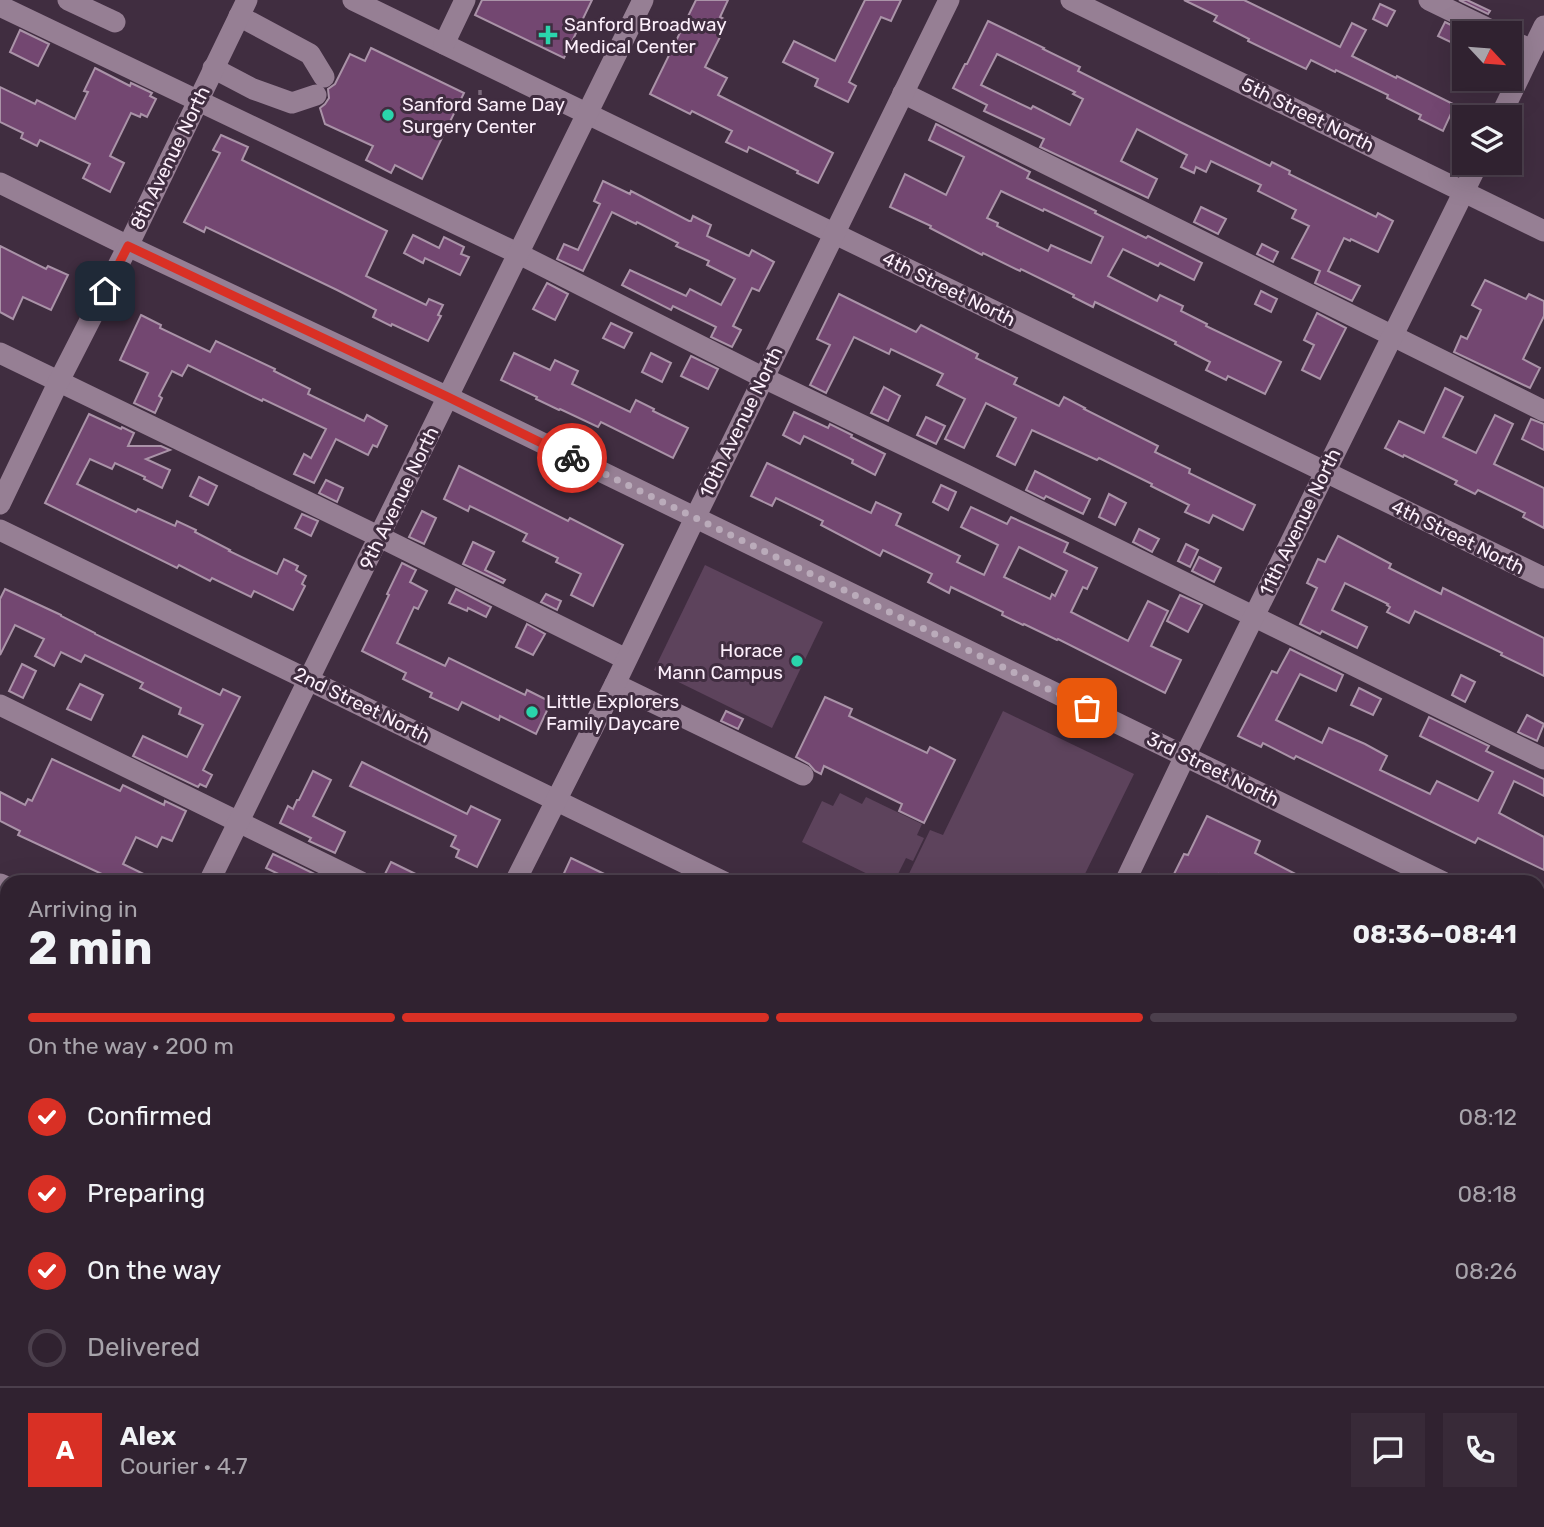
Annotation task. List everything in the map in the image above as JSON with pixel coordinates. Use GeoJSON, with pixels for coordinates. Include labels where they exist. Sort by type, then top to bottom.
{"type":"FeatureCollection","features":[{"type":"Feature","properties":{"kind":"street"},"geometry":{"type":"LineString","coordinates":[[68,0],[115,22]]}},
{"type":"Feature","properties":{"kind":"street","name":"4th Street North"},"geometry":{"type":"LineString","coordinates":[[353,0],[1544,578]]}},
{"type":"Feature","properties":{"kind":"street"},"geometry":{"type":"LineString","coordinates":[[444,44],[465,0]]}},
{"type":"Feature","properties":{"kind":"street","name":"9th Avenue North"},"geometry":{"type":"LineString","coordinates":[[212,875],[643,0]]}},
{"type":"Feature","properties":{"kind":"street","name":"10th Avenue North"},"geometry":{"type":"LineString","coordinates":[[518,875],[615,684],[949,0]]}},
{"type":"Feature","properties":{"kind":"street","name":"5th Street North"},"geometry":{"type":"LineString","coordinates":[[1072,0],[1544,230]]}},
{"type":"Feature","properties":{"kind":"street"},"geometry":{"type":"LineString","coordinates":[[1429,0],[1472,21]]}},
{"type":"Feature","properties":{"kind":"street"},"geometry":{"type":"LineString","coordinates":[[0,6],[519,254],[764,378],[1544,759]]}},
{"type":"Feature","properties":{"kind":"street"},"geometry":{"type":"LineString","coordinates":[[213,68],[253,89],[292,103],[320,86],[310,54],[243,8]]}},
{"type":"Feature","properties":{"kind":"street","name":"8th Avenue North"},"geometry":{"type":"LineString","coordinates":[[0,504],[243,8]]}},
{"type":"Feature","properties":{"kind":"street"},"geometry":{"type":"LineString","coordinates":[[1506,105],[1544,26]]}},
{"type":"Feature","properties":{"kind":"street"},"geometry":{"type":"LineString","coordinates":[[1522,45],[1532,50]]}},
{"type":"Feature","properties":{"kind":"street"},"geometry":{"type":"LineString","coordinates":[[903,93],[1544,411]]}},
{"type":"Feature","properties":{"kind":"street","name":"11th Avenue North"},"geometry":{"type":"LineString","coordinates":[[1128,875],[1472,175]]}},
{"type":"Feature","properties":{"kind":"street","name":"3rd Street North"},"geometry":{"type":"LineString","coordinates":[[0,183],[448,397],[1429,875]]}},
{"type":"Feature","properties":{"kind":"street"},"geometry":{"type":"LineString","coordinates":[[0,353],[626,659]]}},
{"type":"Feature","properties":{"kind":"street","name":"2nd Street North"},"geometry":{"type":"LineString","coordinates":[[0,530],[709,875]]}},
{"type":"Feature","properties":{"kind":"street"},"geometry":{"type":"LineString","coordinates":[[615,684],[803,775]]}},
{"type":"Feature","properties":{"kind":"street"},"geometry":{"type":"LineString","coordinates":[[0,705],[347,875]]}},
{"type":"Feature","properties":{"kind":"path"},"geometry":{"type":"LineString","coordinates":[[480,90],[480,109]]}},
{"type":"Feature","properties":{"kind":"shaded area"},"geometry":{"type":"Polygon","coordinates":[[[705,565],[823,622],[772,728],[654,670],[705,565]]]}},
{"type":"Feature","properties":{"kind":"shaded area"},"geometry":{"type":"Polygon","coordinates":[[[1003,711],[1134,774],[1084,875],[908,875],[930,830],[943,835],[1003,711]]]}},
{"type":"Feature","properties":{"kind":"shaded area"},"geometry":{"type":"Polygon","coordinates":[[[840,793],[862,804],[866,797],[922,824],[917,835],[924,838],[913,861],[906,858],[898,875],[870,875],[802,842],[822,801],[833,806],[840,793]]]}},
{"type":"Feature","properties":{"kind":"building","name":"Sanford Broadway Medical Center"},"geometry":{"type":"Polygon","coordinates":[[[482,0],[592,0],[564,58],[475,15],[482,0]]]}},
{"type":"Feature","properties":{"kind":"building"},"geometry":{"type":"Polygon","coordinates":[[[696,0],[728,0],[720,17],[728,21],[705,67],[727,78],[718,95],[833,153],[818,183],[749,147],[747,152],[726,142],[732,131],[650,94],[696,0]]]}},
{"type":"Feature","properties":{"kind":"building"},"geometry":{"type":"Polygon","coordinates":[[[865,0],[901,0],[891,21],[881,17],[849,82],[856,86],[848,102],[815,86],[818,79],[783,62],[794,41],[835,61],[865,0]]]}},
{"type":"Feature","properties":{"kind":"building"},"geometry":{"type":"Polygon","coordinates":[[[1184,0],[1244,0],[1340,47],[1352,23],[1366,30],[1352,56],[1455,105],[1452,105],[1452,112],[1443,131],[1419,119],[1421,115],[1387,98],[1388,95],[1336,70],[1335,72],[1311,60],[1306,69],[1248,41],[1249,39],[1214,21],[1217,16],[1184,0]]]}},
{"type":"Feature","properties":{"kind":"building"},"geometry":{"type":"Polygon","coordinates":[[[1459,0],[1467,0],[1490,11],[1488,14],[1459,0]]]}},
{"type":"Feature","properties":{"kind":"building"},"geometry":{"type":"Polygon","coordinates":[[[1380,4],[1395,11],[1387,26],[1373,19],[1380,4]]]}},
{"type":"Feature","properties":{"kind":"building"},"geometry":{"type":"Polygon","coordinates":[[[988,21],[1080,67],[1078,71],[1180,122],[1270,166],[1272,162],[1290,171],[1289,174],[1376,217],[1378,213],[1393,221],[1378,252],[1344,238],[1328,271],[1360,286],[1352,301],[1315,283],[1320,271],[1292,258],[1309,226],[1292,218],[1296,210],[1258,191],[1261,185],[1211,161],[1206,172],[1196,167],[1194,173],[1181,167],[1187,155],[1137,129],[1121,161],[1157,179],[1148,198],[1040,147],[1044,139],[984,111],[987,105],[953,88],[988,21]],[[997,54],[981,85],[1031,109],[1033,106],[1070,125],[1083,99],[1073,94],[1075,92],[997,54]]]}},
{"type":"Feature","properties":{"kind":"building"},"geometry":{"type":"Polygon","coordinates":[[[1445,22],[1452,26],[1452,43],[1438,36],[1445,22]]]}},
{"type":"Feature","properties":{"kind":"building"},"geometry":{"type":"Polygon","coordinates":[[[20,30],[49,44],[38,66],[10,52],[20,30]]]}},
{"type":"Feature","properties":{"kind":"building","name":"Sanford Same Day Surgery Center"},"geometry":{"type":"Polygon","coordinates":[[[371,48],[464,93],[422,179],[395,165],[391,173],[366,160],[373,146],[325,124],[320,108],[329,98],[328,89],[335,84],[350,54],[365,61],[371,48]]]}},
{"type":"Feature","properties":{"kind":"building"},"geometry":{"type":"Polygon","coordinates":[[[95,68],[130,86],[131,83],[152,93],[150,96],[156,99],[147,117],[131,113],[110,156],[124,163],[110,192],[83,178],[90,164],[40,140],[37,146],[21,138],[23,133],[0,122],[0,87],[35,104],[37,100],[75,119],[88,92],[84,91],[95,68]]]}},
{"type":"Feature","properties":{"kind":"building"},"geometry":{"type":"Polygon","coordinates":[[[936,124],[1030,172],[1027,178],[1202,263],[1194,280],[1123,249],[1108,276],[1157,301],[1160,295],[1183,306],[1181,311],[1207,324],[1206,326],[1281,362],[1265,394],[1228,376],[1226,380],[1206,370],[1210,362],[1175,344],[1176,342],[1095,302],[1093,307],[1021,269],[1020,271],[983,253],[982,255],[930,228],[931,226],[890,207],[905,174],[946,195],[964,157],[929,140],[936,124]],[[1001,191],[987,218],[998,223],[997,226],[1048,251],[1051,245],[1091,263],[1103,237],[1044,209],[1043,211],[1001,191]]]}},
{"type":"Feature","properties":{"kind":"building"},"geometry":{"type":"Polygon","coordinates":[[[221,135],[248,147],[242,160],[387,231],[366,276],[426,305],[429,299],[443,305],[438,315],[441,316],[428,341],[373,317],[376,310],[337,290],[206,227],[204,232],[184,222],[220,153],[213,150],[221,135]]]}},
{"type":"Feature","properties":{"kind":"building"},"geometry":{"type":"Polygon","coordinates":[[[603,181],[630,194],[631,191],[689,221],[693,216],[711,225],[707,236],[749,256],[752,250],[774,262],[759,291],[752,288],[733,326],[741,330],[732,347],[711,337],[716,327],[673,306],[671,310],[622,285],[630,270],[686,296],[690,289],[721,305],[735,279],[707,265],[709,261],[676,246],[678,243],[637,222],[636,224],[612,212],[583,271],[557,259],[564,244],[578,250],[600,204],[594,201],[603,181]]]}},
{"type":"Feature","properties":{"kind":"building"},"geometry":{"type":"Polygon","coordinates":[[[1201,207],[1226,219],[1218,234],[1194,222],[1201,207]]]}},
{"type":"Feature","properties":{"kind":"building"},"geometry":{"type":"Polygon","coordinates":[[[413,235],[439,248],[444,237],[464,247],[461,254],[469,257],[460,275],[425,258],[423,263],[404,253],[413,235]]]}},
{"type":"Feature","properties":{"kind":"building"},"geometry":{"type":"Polygon","coordinates":[[[1262,244],[1278,252],[1273,262],[1257,254],[1262,244]]]}},
{"type":"Feature","properties":{"kind":"building"},"geometry":{"type":"Polygon","coordinates":[[[0,246],[46,269],[48,266],[68,275],[51,310],[23,297],[13,319],[0,312],[0,246]]]}},
{"type":"Feature","properties":{"kind":"building"},"geometry":{"type":"Polygon","coordinates":[[[1485,280],[1526,299],[1529,294],[1544,301],[1544,316],[1523,359],[1540,368],[1530,388],[1454,352],[1461,336],[1467,339],[1481,310],[1472,305],[1485,280]]]}},
{"type":"Feature","properties":{"kind":"building"},"geometry":{"type":"Polygon","coordinates":[[[547,283],[568,294],[555,320],[533,309],[547,283]]]}},
{"type":"Feature","properties":{"kind":"building"},"geometry":{"type":"Polygon","coordinates":[[[1261,291],[1277,299],[1271,312],[1255,304],[1261,291]]]}},
{"type":"Feature","properties":{"kind":"building"},"geometry":{"type":"Polygon","coordinates":[[[839,294],[916,332],[921,325],[978,354],[976,358],[1017,378],[1014,384],[1059,406],[1064,397],[1158,446],[1155,452],[1190,469],[1189,473],[1255,505],[1243,530],[1213,515],[1209,523],[1185,512],[1189,505],[1151,486],[1152,484],[1032,430],[1015,465],[997,456],[1016,418],[986,403],[964,448],[945,439],[965,399],[937,385],[943,374],[891,349],[889,354],[854,337],[826,393],[810,385],[830,345],[817,339],[839,294]]]}},
{"type":"Feature","properties":{"kind":"building"},"geometry":{"type":"Polygon","coordinates":[[[1317,313],[1346,328],[1320,379],[1302,370],[1314,345],[1304,340],[1317,313]]]}},
{"type":"Feature","properties":{"kind":"building"},"geometry":{"type":"Polygon","coordinates":[[[141,315],[161,325],[160,328],[210,352],[216,341],[310,389],[308,394],[364,421],[367,415],[387,426],[377,447],[373,445],[368,455],[336,439],[314,483],[294,474],[304,454],[311,458],[326,429],[188,365],[182,376],[172,371],[159,396],[162,398],[155,413],[134,403],[148,373],[120,360],[141,315]]]}},
{"type":"Feature","properties":{"kind":"building"},"geometry":{"type":"Polygon","coordinates":[[[611,323],[632,333],[624,348],[603,338],[611,323]]]}},
{"type":"Feature","properties":{"kind":"building"},"geometry":{"type":"Polygon","coordinates":[[[514,353],[550,370],[555,360],[578,371],[572,384],[630,412],[636,400],[688,428],[673,458],[601,422],[598,427],[559,410],[501,380],[514,353]]]}},
{"type":"Feature","properties":{"kind":"building"},"geometry":{"type":"Polygon","coordinates":[[[651,353],[671,363],[662,382],[642,372],[651,353]]]}},
{"type":"Feature","properties":{"kind":"building"},"geometry":{"type":"Polygon","coordinates":[[[691,356],[718,369],[708,389],[681,376],[691,356]]]}},
{"type":"Feature","properties":{"kind":"building"},"geometry":{"type":"Polygon","coordinates":[[[884,387],[900,396],[888,421],[871,413],[884,387]]]}},
{"type":"Feature","properties":{"kind":"building"},"geometry":{"type":"Polygon","coordinates":[[[1445,388],[1463,397],[1443,437],[1476,453],[1495,415],[1513,424],[1494,464],[1544,488],[1544,528],[1523,517],[1525,513],[1478,490],[1475,494],[1455,484],[1457,481],[1385,448],[1399,421],[1424,433],[1445,388]]]}},
{"type":"Feature","properties":{"kind":"building"},"geometry":{"type":"Polygon","coordinates":[[[794,412],[828,428],[830,424],[885,454],[875,475],[852,463],[853,460],[804,436],[800,444],[783,435],[794,412]]]}},
{"type":"Feature","properties":{"kind":"building"},"geometry":{"type":"Polygon","coordinates":[[[89,414],[134,433],[128,446],[161,446],[170,450],[146,459],[170,470],[162,488],[115,463],[112,469],[90,459],[77,484],[136,512],[138,509],[175,526],[177,521],[229,551],[277,574],[284,559],[298,566],[296,570],[306,576],[302,584],[305,586],[293,610],[254,591],[251,597],[179,565],[177,568],[45,503],[89,414]]]}},
{"type":"Feature","properties":{"kind":"building"},"geometry":{"type":"Polygon","coordinates":[[[926,417],[945,426],[936,444],[917,435],[926,417]]]}},
{"type":"Feature","properties":{"kind":"building"},"geometry":{"type":"Polygon","coordinates":[[[1531,419],[1544,424],[1544,450],[1522,439],[1531,419]]]}},
{"type":"Feature","properties":{"kind":"building"},"geometry":{"type":"Polygon","coordinates":[[[767,463],[871,513],[876,502],[901,514],[896,525],[960,556],[957,562],[984,575],[998,545],[961,527],[971,507],[1007,524],[1011,517],[1068,543],[1064,552],[1097,568],[1087,589],[1083,587],[1071,612],[1128,641],[1148,601],[1168,611],[1151,646],[1181,660],[1165,693],[1058,639],[1002,615],[1003,612],[951,587],[949,593],[928,582],[932,574],[883,550],[880,556],[821,525],[823,521],[776,498],[772,506],[751,496],[767,463]],[[1019,547],[1004,577],[1050,599],[1052,594],[1055,596],[1067,571],[1019,547]]]}},
{"type":"Feature","properties":{"kind":"building"},"geometry":{"type":"Polygon","coordinates":[[[459,466],[568,521],[570,518],[623,545],[593,606],[571,595],[581,574],[556,562],[558,558],[523,541],[527,534],[470,506],[468,511],[444,499],[459,466]]]}},
{"type":"Feature","properties":{"kind":"building"},"geometry":{"type":"Polygon","coordinates":[[[1035,471],[1090,499],[1083,514],[1046,496],[1044,499],[1026,490],[1035,471]]]}},
{"type":"Feature","properties":{"kind":"building"},"geometry":{"type":"Polygon","coordinates":[[[199,477],[217,486],[208,505],[190,496],[199,477]]]}},
{"type":"Feature","properties":{"kind":"building"},"geometry":{"type":"Polygon","coordinates":[[[326,480],[343,488],[337,502],[319,493],[326,480]]]}},
{"type":"Feature","properties":{"kind":"building"},"geometry":{"type":"Polygon","coordinates":[[[941,485],[956,492],[948,510],[933,502],[941,485]]]}},
{"type":"Feature","properties":{"kind":"building"},"geometry":{"type":"Polygon","coordinates":[[[1109,494],[1126,503],[1115,525],[1099,517],[1109,494]]]}},
{"type":"Feature","properties":{"kind":"building"},"geometry":{"type":"Polygon","coordinates":[[[422,511],[436,518],[424,544],[409,537],[422,511]]]}},
{"type":"Feature","properties":{"kind":"building"},"geometry":{"type":"Polygon","coordinates":[[[302,514],[318,521],[311,536],[295,528],[302,514]]]}},
{"type":"Feature","properties":{"kind":"building"},"geometry":{"type":"Polygon","coordinates":[[[1139,529],[1159,539],[1152,552],[1133,542],[1139,529]]]}},
{"type":"Feature","properties":{"kind":"building"},"geometry":{"type":"Polygon","coordinates":[[[1338,536],[1391,564],[1389,568],[1441,594],[1443,588],[1544,638],[1544,676],[1415,611],[1409,623],[1387,612],[1390,607],[1388,604],[1345,583],[1332,610],[1367,627],[1357,648],[1300,624],[1317,588],[1307,583],[1318,559],[1325,562],[1338,536]]]}},
{"type":"Feature","properties":{"kind":"building"},"geometry":{"type":"Polygon","coordinates":[[[473,542],[494,552],[485,570],[505,580],[503,583],[463,564],[473,542]]]}},
{"type":"Feature","properties":{"kind":"building"},"geometry":{"type":"Polygon","coordinates":[[[1186,544],[1198,550],[1190,567],[1178,561],[1186,544]]]}},
{"type":"Feature","properties":{"kind":"building"},"geometry":{"type":"Polygon","coordinates":[[[1199,557],[1221,568],[1214,582],[1192,571],[1199,557]]]}},
{"type":"Feature","properties":{"kind":"building"},"geometry":{"type":"Polygon","coordinates":[[[402,563],[416,570],[410,582],[427,591],[418,609],[414,607],[397,643],[445,666],[449,658],[525,695],[527,690],[551,702],[536,734],[500,716],[499,720],[462,702],[458,710],[430,697],[432,693],[403,679],[406,673],[362,651],[402,563]]]}},
{"type":"Feature","properties":{"kind":"building"},"geometry":{"type":"Polygon","coordinates":[[[5,589],[220,695],[223,689],[240,697],[203,770],[212,775],[206,787],[200,784],[198,787],[133,756],[143,736],[187,757],[203,725],[179,714],[181,708],[140,688],[143,683],[85,655],[81,662],[61,652],[54,666],[35,656],[44,639],[15,625],[0,655],[0,599],[5,589]]]}},
{"type":"Feature","properties":{"kind":"building"},"geometry":{"type":"Polygon","coordinates":[[[456,589],[491,607],[486,617],[449,603],[456,589]]]}},
{"type":"Feature","properties":{"kind":"building"},"geometry":{"type":"Polygon","coordinates":[[[546,594],[561,601],[557,610],[541,602],[546,594]]]}},
{"type":"Feature","properties":{"kind":"building"},"geometry":{"type":"Polygon","coordinates":[[[1180,595],[1202,605],[1188,632],[1167,621],[1180,595]]]}},
{"type":"Feature","properties":{"kind":"building"},"geometry":{"type":"Polygon","coordinates":[[[527,624],[545,634],[533,655],[516,647],[527,624]]]}},
{"type":"Feature","properties":{"kind":"building"},"geometry":{"type":"Polygon","coordinates":[[[1290,649],[1343,675],[1336,691],[1300,674],[1276,720],[1322,743],[1329,728],[1365,744],[1387,756],[1380,770],[1430,794],[1437,781],[1478,801],[1493,772],[1420,736],[1429,717],[1489,746],[1486,751],[1544,779],[1544,796],[1514,781],[1499,813],[1544,837],[1544,870],[1478,838],[1475,843],[1296,756],[1294,759],[1263,743],[1261,747],[1238,736],[1272,671],[1277,673],[1290,649]]]}},
{"type":"Feature","properties":{"kind":"building"},"geometry":{"type":"Polygon","coordinates":[[[22,664],[36,671],[23,698],[9,691],[22,664]]]}},
{"type":"Feature","properties":{"kind":"building"},"geometry":{"type":"Polygon","coordinates":[[[1461,675],[1475,682],[1465,702],[1452,695],[1461,675]]]}},
{"type":"Feature","properties":{"kind":"building"},"geometry":{"type":"Polygon","coordinates":[[[80,684],[103,695],[91,720],[67,709],[80,684]]]}},
{"type":"Feature","properties":{"kind":"building"},"geometry":{"type":"Polygon","coordinates":[[[1359,688],[1381,699],[1373,715],[1351,705],[1359,688]]]}},
{"type":"Feature","properties":{"kind":"building"},"geometry":{"type":"Polygon","coordinates":[[[825,697],[852,709],[849,716],[927,753],[930,747],[955,760],[924,823],[899,811],[902,804],[824,766],[821,774],[796,757],[825,697]]]}},
{"type":"Feature","properties":{"kind":"building"},"geometry":{"type":"Polygon","coordinates":[[[726,711],[743,719],[738,729],[721,721],[726,711]]]}},
{"type":"Feature","properties":{"kind":"building"},"geometry":{"type":"Polygon","coordinates":[[[1527,715],[1544,724],[1537,741],[1518,732],[1527,715]]]}},
{"type":"Feature","properties":{"kind":"building"},"geometry":{"type":"Polygon","coordinates":[[[52,759],[120,791],[123,785],[164,805],[165,801],[186,811],[172,841],[162,837],[157,847],[136,837],[123,864],[146,875],[104,875],[18,835],[20,831],[0,821],[0,792],[25,805],[28,799],[32,801],[52,759]]]}},
{"type":"Feature","properties":{"kind":"building"},"geometry":{"type":"Polygon","coordinates":[[[362,762],[467,814],[471,806],[500,820],[477,867],[456,857],[459,850],[451,846],[456,836],[350,786],[362,762]]]}},
{"type":"Feature","properties":{"kind":"building"},"geometry":{"type":"Polygon","coordinates":[[[313,771],[331,780],[313,816],[345,832],[335,853],[280,823],[288,806],[293,809],[299,800],[313,771]]]}},
{"type":"Feature","properties":{"kind":"building"},"geometry":{"type":"Polygon","coordinates":[[[1207,816],[1260,841],[1255,853],[1297,875],[1174,874],[1184,854],[1188,855],[1207,816]]]}},
{"type":"Feature","properties":{"kind":"building"},"geometry":{"type":"Polygon","coordinates":[[[273,854],[316,875],[280,875],[266,868],[273,854]]]}},
{"type":"Feature","properties":{"kind":"building"},"geometry":{"type":"Polygon","coordinates":[[[571,858],[606,875],[563,875],[571,858]]]}},
{"type":"Feature","properties":{"kind":"building"},"geometry":{"type":"Polygon","coordinates":[[[391,862],[418,875],[384,875],[391,862]]]}},
{"type":"Feature","properties":{"kind":"way so far"},"geometry":{"type":"LineString","coordinates":[[572,458],[1087,708]]}},
{"type":"Feature","properties":{"kind":"place","name":"Sanford Broadway Medical Center"},"geometry":{"type":"Point","coordinates":[548,35]}},
{"type":"Feature","properties":{"kind":"place","name":"Sanford Same Day Surgery Center"},"geometry":{"type":"Point","coordinates":[388,115]}},
{"type":"Feature","properties":{"kind":"place","name":"Horace Mann Campus"},"geometry":{"type":"Point","coordinates":[797,661]}},
{"type":"Feature","properties":{"kind":"place","name":"Little Explorers Family Daycare"},"geometry":{"type":"Point","coordinates":[532,712]}},
{"type":"Feature","properties":{"kind":"route"},"geometry":{"type":"LineString","coordinates":[[105,291],[128,246],[572,458]]}}]}
